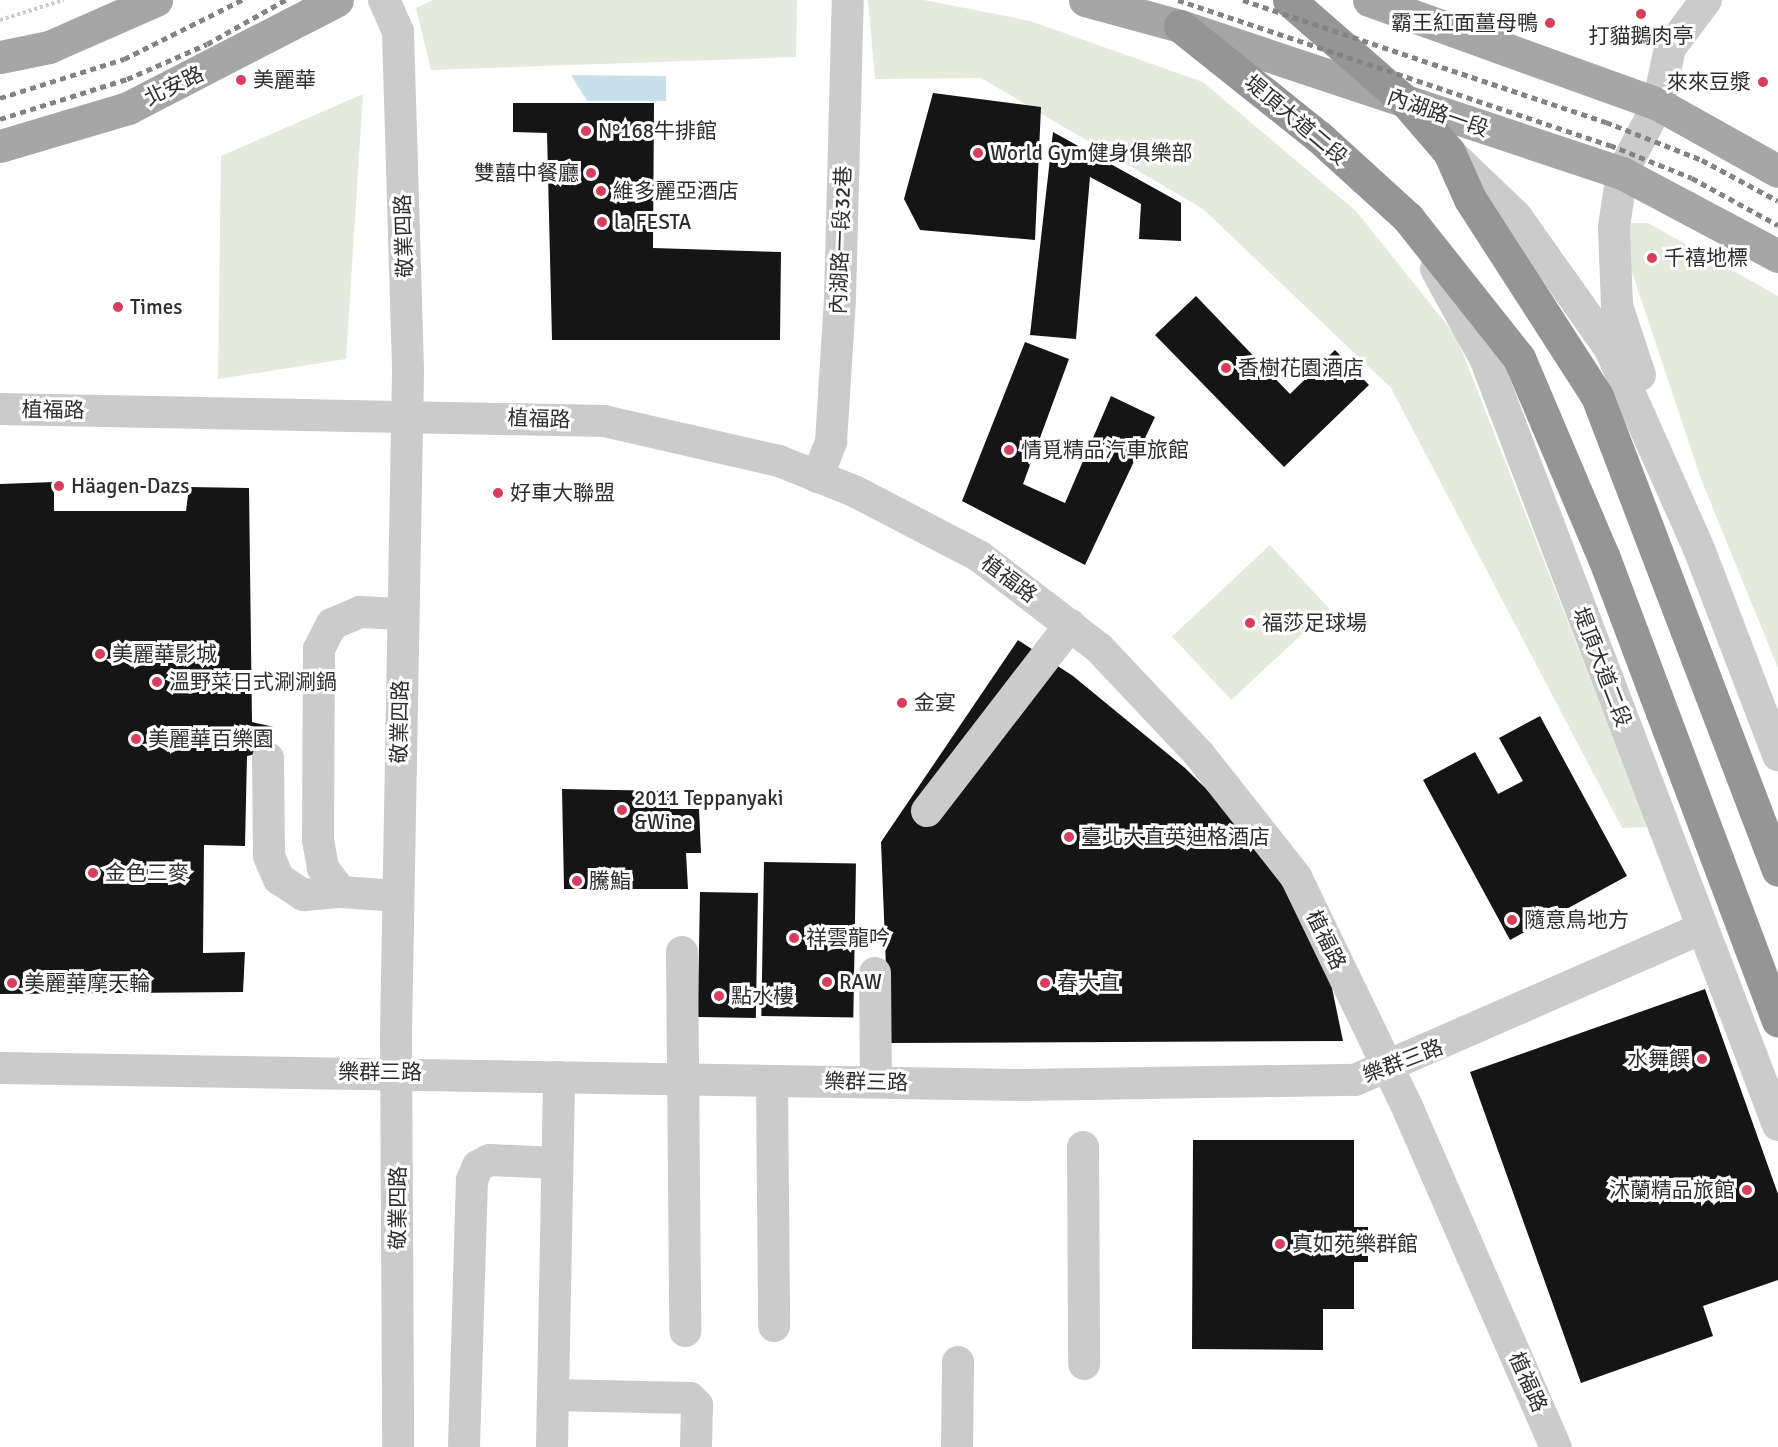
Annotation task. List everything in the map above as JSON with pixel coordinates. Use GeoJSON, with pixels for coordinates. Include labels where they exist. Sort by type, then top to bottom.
{"type":"FeatureCollection","features":[{"type":"Feature","properties":{"kind":"highway"},"geometry":{"type":"LineString","coordinates":[[1289,0],[1407,102],[1449,152],[1470,199],[1597,396],[1778,870]]}},
{"type":"Feature","properties":{"kind":"highway","name":"堤頂大道二段"},"geometry":{"type":"LineString","coordinates":[[1180,26],[1318,136],[1408,218],[1520,358],[1604,558],[1778,1020]]}},
{"type":"Feature","properties":{"kind":"main road"},"geometry":{"type":"LineString","coordinates":[[0,57],[49,47],[156,0]]}},
{"type":"Feature","properties":{"kind":"main road","name":"北安路"},"geometry":{"type":"LineString","coordinates":[[0,146],[128,108],[337,0]]}},
{"type":"Feature","properties":{"kind":"main road","name":"內湖路一段"},"geometry":{"type":"LineString","coordinates":[[1085,0],[1180,26],[1622,173],[1778,256]]}},
{"type":"Feature","properties":{"kind":"main road"},"geometry":{"type":"LineString","coordinates":[[1369,0],[1658,104],[1778,171]]}},
{"type":"Feature","properties":{"kind":"street","name":"敬業四路"},"geometry":{"type":"LineString","coordinates":[[384,0],[398,32],[408,415],[401,614],[398,896],[398,1447]]}},
{"type":"Feature","properties":{"kind":"street","name":"內湖路一段32巷"},"geometry":{"type":"LineString","coordinates":[[817,477],[831,442],[840,297],[848,0]]}},
{"type":"Feature","properties":{"kind":"street"},"geometry":{"type":"LineString","coordinates":[[1706,0],[1670,48],[1658,104],[1622,173],[1614,227],[1617,306],[1699,549],[1778,755]]}},
{"type":"Feature","properties":{"kind":"street"},"geometry":{"type":"LineString","coordinates":[[1449,152],[1516,216],[1610,349],[1699,549]]}},
{"type":"Feature","properties":{"kind":"street","name":"堤頂大道二段"},"geometry":{"type":"LineString","coordinates":[[1408,218],[1485,358],[1701,929],[1778,1125]]}},
{"type":"Feature","properties":{"kind":"street","name":"植福路"},"geometry":{"type":"LineString","coordinates":[[0,409],[408,415],[604,421],[778,461],[817,477],[979,556],[1071,625],[1199,754],[1296,877],[1386,1068],[1556,1447]]}},
{"type":"Feature","properties":{"kind":"street"},"geometry":{"type":"LineString","coordinates":[[341,892],[324,868],[318,841],[319,649],[332,624],[341,620],[360,612],[401,614]]}},
{"type":"Feature","properties":{"kind":"street"},"geometry":{"type":"LineString","coordinates":[[927,811],[1071,625]]}},
{"type":"Feature","properties":{"kind":"street"},"geometry":{"type":"LineString","coordinates":[[268,758],[269,856],[279,879],[304,895],[341,892],[398,896]]}},
{"type":"Feature","properties":{"kind":"street","name":"樂群三路"},"geometry":{"type":"LineString","coordinates":[[0,1068],[397,1072],[876,1082],[1355,1080],[1701,929]]}},
{"type":"Feature","properties":{"kind":"street"},"geometry":{"type":"LineString","coordinates":[[681,952],[680,1079],[685,1331]]}},
{"type":"Feature","properties":{"kind":"street"},"geometry":{"type":"LineString","coordinates":[[875,973],[876,1082]]}},
{"type":"Feature","properties":{"kind":"street"},"geometry":{"type":"LineString","coordinates":[[552,1447],[559,1077]]}},
{"type":"Feature","properties":{"kind":"street"},"geometry":{"type":"LineString","coordinates":[[772,1081],[774,1326]]}},
{"type":"Feature","properties":{"kind":"street"},"geometry":{"type":"LineString","coordinates":[[1083,1147],[1084,1364]]}},
{"type":"Feature","properties":{"kind":"street"},"geometry":{"type":"LineString","coordinates":[[464,1447],[472,1180],[478,1166],[490,1160],[557,1163]]}},
{"type":"Feature","properties":{"kind":"street"},"geometry":{"type":"LineString","coordinates":[[957,1447],[958,1362]]}},
{"type":"Feature","properties":{"kind":"street"},"geometry":{"type":"LineString","coordinates":[[553,1395],[690,1398],[696,1405],[696,1447]]}},
{"type":"Feature","properties":{"kind":"path"},"geometry":{"type":"LineString","coordinates":[[0,20],[64,0]]}},
{"type":"Feature","properties":{"kind":"shaded area"},"geometry":{"type":"Polygon","coordinates":[[[433,0],[797,0],[796,57],[431,70],[416,8],[433,0]]]}},
{"type":"Feature","properties":{"kind":"shaded area"},"geometry":{"type":"Polygon","coordinates":[[[868,0],[924,0],[1030,21],[1203,82],[1356,211],[1456,336],[1648,827],[1622,828],[1391,388],[1203,209],[981,78],[875,79],[868,0]]]}},
{"type":"Feature","properties":{"kind":"shaded area"},"geometry":{"type":"Polygon","coordinates":[[[363,94],[346,359],[218,379],[221,156],[363,94]]]}},
{"type":"Feature","properties":{"kind":"shaded area"},"geometry":{"type":"Polygon","coordinates":[[[1628,223],[1648,223],[1778,296],[1778,668],[1701,479],[1624,248],[1628,223]]]}},
{"type":"Feature","properties":{"kind":"shaded area","name":"福莎足球場"},"geometry":{"type":"Polygon","coordinates":[[[1270,545],[1329,609],[1231,700],[1172,636],[1270,545]]]}},
{"type":"Feature","properties":{"kind":"water"},"geometry":{"type":"Polygon","coordinates":[[[571,75],[666,76],[666,101],[587,101],[571,75]]]}},
{"type":"Feature","properties":{"kind":"building","name":"World Gym健身俱樂部"},"geometry":{"type":"Polygon","coordinates":[[[933,93],[1041,107],[1035,240],[920,230],[904,199],[933,93]]]}},
{"type":"Feature","properties":{"kind":"building","name":"維多麗亞酒店"},"geometry":{"type":"Polygon","coordinates":[[[513,103],[654,103],[653,248],[781,252],[780,340],[552,340],[547,133],[513,132],[513,103]]]}},
{"type":"Feature","properties":{"kind":"building"},"geometry":{"type":"Polygon","coordinates":[[[1053,132],[1181,203],[1181,241],[1139,239],[1141,204],[1090,177],[1076,339],[1030,335],[1053,132]]]}},
{"type":"Feature","properties":{"kind":"building","name":"香樹花園酒店"},"geometry":{"type":"Polygon","coordinates":[[[1196,296],[1290,394],[1335,350],[1369,385],[1284,467],[1155,335],[1196,296]]]}},
{"type":"Feature","properties":{"kind":"building","name":"情覓精品汽車旅館"},"geometry":{"type":"Polygon","coordinates":[[[1025,342],[1069,359],[1023,484],[1065,503],[1111,396],[1155,417],[1085,565],[962,501],[1025,342]]]}},
{"type":"Feature","properties":{"kind":"building","name":"美麗華百樂園"},"geometry":{"type":"Polygon","coordinates":[[[54,482],[54,511],[186,511],[189,487],[249,488],[252,722],[274,727],[270,751],[247,756],[245,846],[204,845],[203,953],[245,952],[243,992],[0,994],[0,484],[54,482]]]}},
{"type":"Feature","properties":{"kind":"building","name":"臺北大直英迪格酒店"},"geometry":{"type":"Polygon","coordinates":[[[1018,640],[1073,676],[1185,768],[1250,832],[1294,889],[1328,969],[1343,1041],[889,1043],[881,842],[1018,640]]]}},
{"type":"Feature","properties":{"kind":"building"},"geometry":{"type":"Polygon","coordinates":[[[1540,716],[1627,876],[1510,940],[1423,780],[1475,752],[1498,794],[1523,781],[1499,738],[1540,716]]]}},
{"type":"Feature","properties":{"kind":"building"},"geometry":{"type":"Polygon","coordinates":[[[562,789],[669,791],[670,809],[699,809],[701,853],[686,853],[688,889],[564,889],[562,789]]]}},
{"type":"Feature","properties":{"kind":"building"},"geometry":{"type":"Polygon","coordinates":[[[764,862],[856,864],[853,1018],[761,1016],[764,862]]]}},
{"type":"Feature","properties":{"kind":"building"},"geometry":{"type":"Polygon","coordinates":[[[700,892],[758,893],[756,1018],[698,1017],[700,892]]]}},
{"type":"Feature","properties":{"kind":"building"},"geometry":{"type":"Polygon","coordinates":[[[1705,989],[1778,1194],[1778,1280],[1703,1306],[1713,1336],[1581,1383],[1470,1072],[1705,989]]]}},
{"type":"Feature","properties":{"kind":"building","name":"真如苑樂群館"},"geometry":{"type":"Polygon","coordinates":[[[1193,1140],[1354,1140],[1354,1227],[1368,1227],[1368,1262],[1354,1262],[1354,1309],[1323,1309],[1323,1350],[1192,1349],[1193,1140]]]}},
{"type":"Feature","properties":{"kind":"railway"},"geometry":{"type":"LineString","coordinates":[[0,98],[124,59],[242,0]]}},
{"type":"Feature","properties":{"kind":"railway"},"geometry":{"type":"LineString","coordinates":[[0,119],[127,79],[207,44],[285,0]]}},
{"type":"Feature","properties":{"kind":"railway"},"geometry":{"type":"LineString","coordinates":[[1178,0],[1610,145],[1692,178],[1778,225]]}},
{"type":"Feature","properties":{"kind":"railway"},"geometry":{"type":"LineString","coordinates":[[1243,0],[1606,122],[1702,160],[1778,201]]}},
{"type":"Feature","properties":{"kind":"place","name":"打貓鵝肉亭"},"geometry":{"type":"Point","coordinates":[1641,14]}},
{"type":"Feature","properties":{"kind":"place","name":"霸王紅面薑母鴨"},"geometry":{"type":"Point","coordinates":[1550,23]}},
{"type":"Feature","properties":{"kind":"place","name":"美麗華"},"geometry":{"type":"Point","coordinates":[241,80]}},
{"type":"Feature","properties":{"kind":"place","name":"來來豆漿"},"geometry":{"type":"Point","coordinates":[1763,82]}},
{"type":"Feature","properties":{"kind":"place","name":"N°168牛排館"},"geometry":{"type":"Point","coordinates":[586,131]}},
{"type":"Feature","properties":{"kind":"place","name":"World Gym健身俱樂部"},"geometry":{"type":"Point","coordinates":[978,153]}},
{"type":"Feature","properties":{"kind":"place","name":"雙囍中餐廳"},"geometry":{"type":"Point","coordinates":[591,173]}},
{"type":"Feature","properties":{"kind":"place","name":"維多麗亞酒店"},"geometry":{"type":"Point","coordinates":[601,191]}},
{"type":"Feature","properties":{"kind":"place","name":"la FESTA"},"geometry":{"type":"Point","coordinates":[602,222]}},
{"type":"Feature","properties":{"kind":"place","name":"千禧地標"},"geometry":{"type":"Point","coordinates":[1652,258]}},
{"type":"Feature","properties":{"kind":"place","name":"Times"},"geometry":{"type":"Point","coordinates":[118,307]}},
{"type":"Feature","properties":{"kind":"place","name":"香樹花園酒店"},"geometry":{"type":"Point","coordinates":[1226,368]}},
{"type":"Feature","properties":{"kind":"place","name":"情覓精品汽車旅館"},"geometry":{"type":"Point","coordinates":[1009,450]}},
{"type":"Feature","properties":{"kind":"place","name":"Häagen-Dazs"},"geometry":{"type":"Point","coordinates":[59,486]}},
{"type":"Feature","properties":{"kind":"place","name":"好車大聯盟"},"geometry":{"type":"Point","coordinates":[498,493]}},
{"type":"Feature","properties":{"kind":"place","name":"福莎足球場"},"geometry":{"type":"Point","coordinates":[1250,623]}},
{"type":"Feature","properties":{"kind":"place","name":"美麗華影城"},"geometry":{"type":"Point","coordinates":[100,654]}},
{"type":"Feature","properties":{"kind":"place","name":"溫野菜日式涮涮鍋"},"geometry":{"type":"Point","coordinates":[157,682]}},
{"type":"Feature","properties":{"kind":"place","name":"金宴"},"geometry":{"type":"Point","coordinates":[902,703]}},
{"type":"Feature","properties":{"kind":"place","name":"美麗華百樂園"},"geometry":{"type":"Point","coordinates":[136,739]}},
{"type":"Feature","properties":{"kind":"place","name":"2011 Teppanyaki &Wine"},"geometry":{"type":"Point","coordinates":[622,810]}},
{"type":"Feature","properties":{"kind":"place","name":"臺北大直英迪格酒店"},"geometry":{"type":"Point","coordinates":[1069,837]}},
{"type":"Feature","properties":{"kind":"place","name":"金色三麥"},"geometry":{"type":"Point","coordinates":[93,873]}},
{"type":"Feature","properties":{"kind":"place","name":"騰鮨"},"geometry":{"type":"Point","coordinates":[577,881]}},
{"type":"Feature","properties":{"kind":"place","name":"隨意鳥地方"},"geometry":{"type":"Point","coordinates":[1512,920]}},
{"type":"Feature","properties":{"kind":"place","name":"祥雲龍吟"},"geometry":{"type":"Point","coordinates":[794,938]}},
{"type":"Feature","properties":{"kind":"place","name":"RAW"},"geometry":{"type":"Point","coordinates":[827,982]}},
{"type":"Feature","properties":{"kind":"place","name":"美麗華摩天輪"},"geometry":{"type":"Point","coordinates":[12,983]}},
{"type":"Feature","properties":{"kind":"place","name":"春大直"},"geometry":{"type":"Point","coordinates":[1045,983]}},
{"type":"Feature","properties":{"kind":"place","name":"點水樓"},"geometry":{"type":"Point","coordinates":[719,996]}},
{"type":"Feature","properties":{"kind":"place","name":"水舞饌"},"geometry":{"type":"Point","coordinates":[1702,1059]}},
{"type":"Feature","properties":{"kind":"place","name":"沐蘭精品旅館"},"geometry":{"type":"Point","coordinates":[1747,1190]}},
{"type":"Feature","properties":{"kind":"place","name":"真如苑樂群館"},"geometry":{"type":"Point","coordinates":[1280,1244]}}]}
